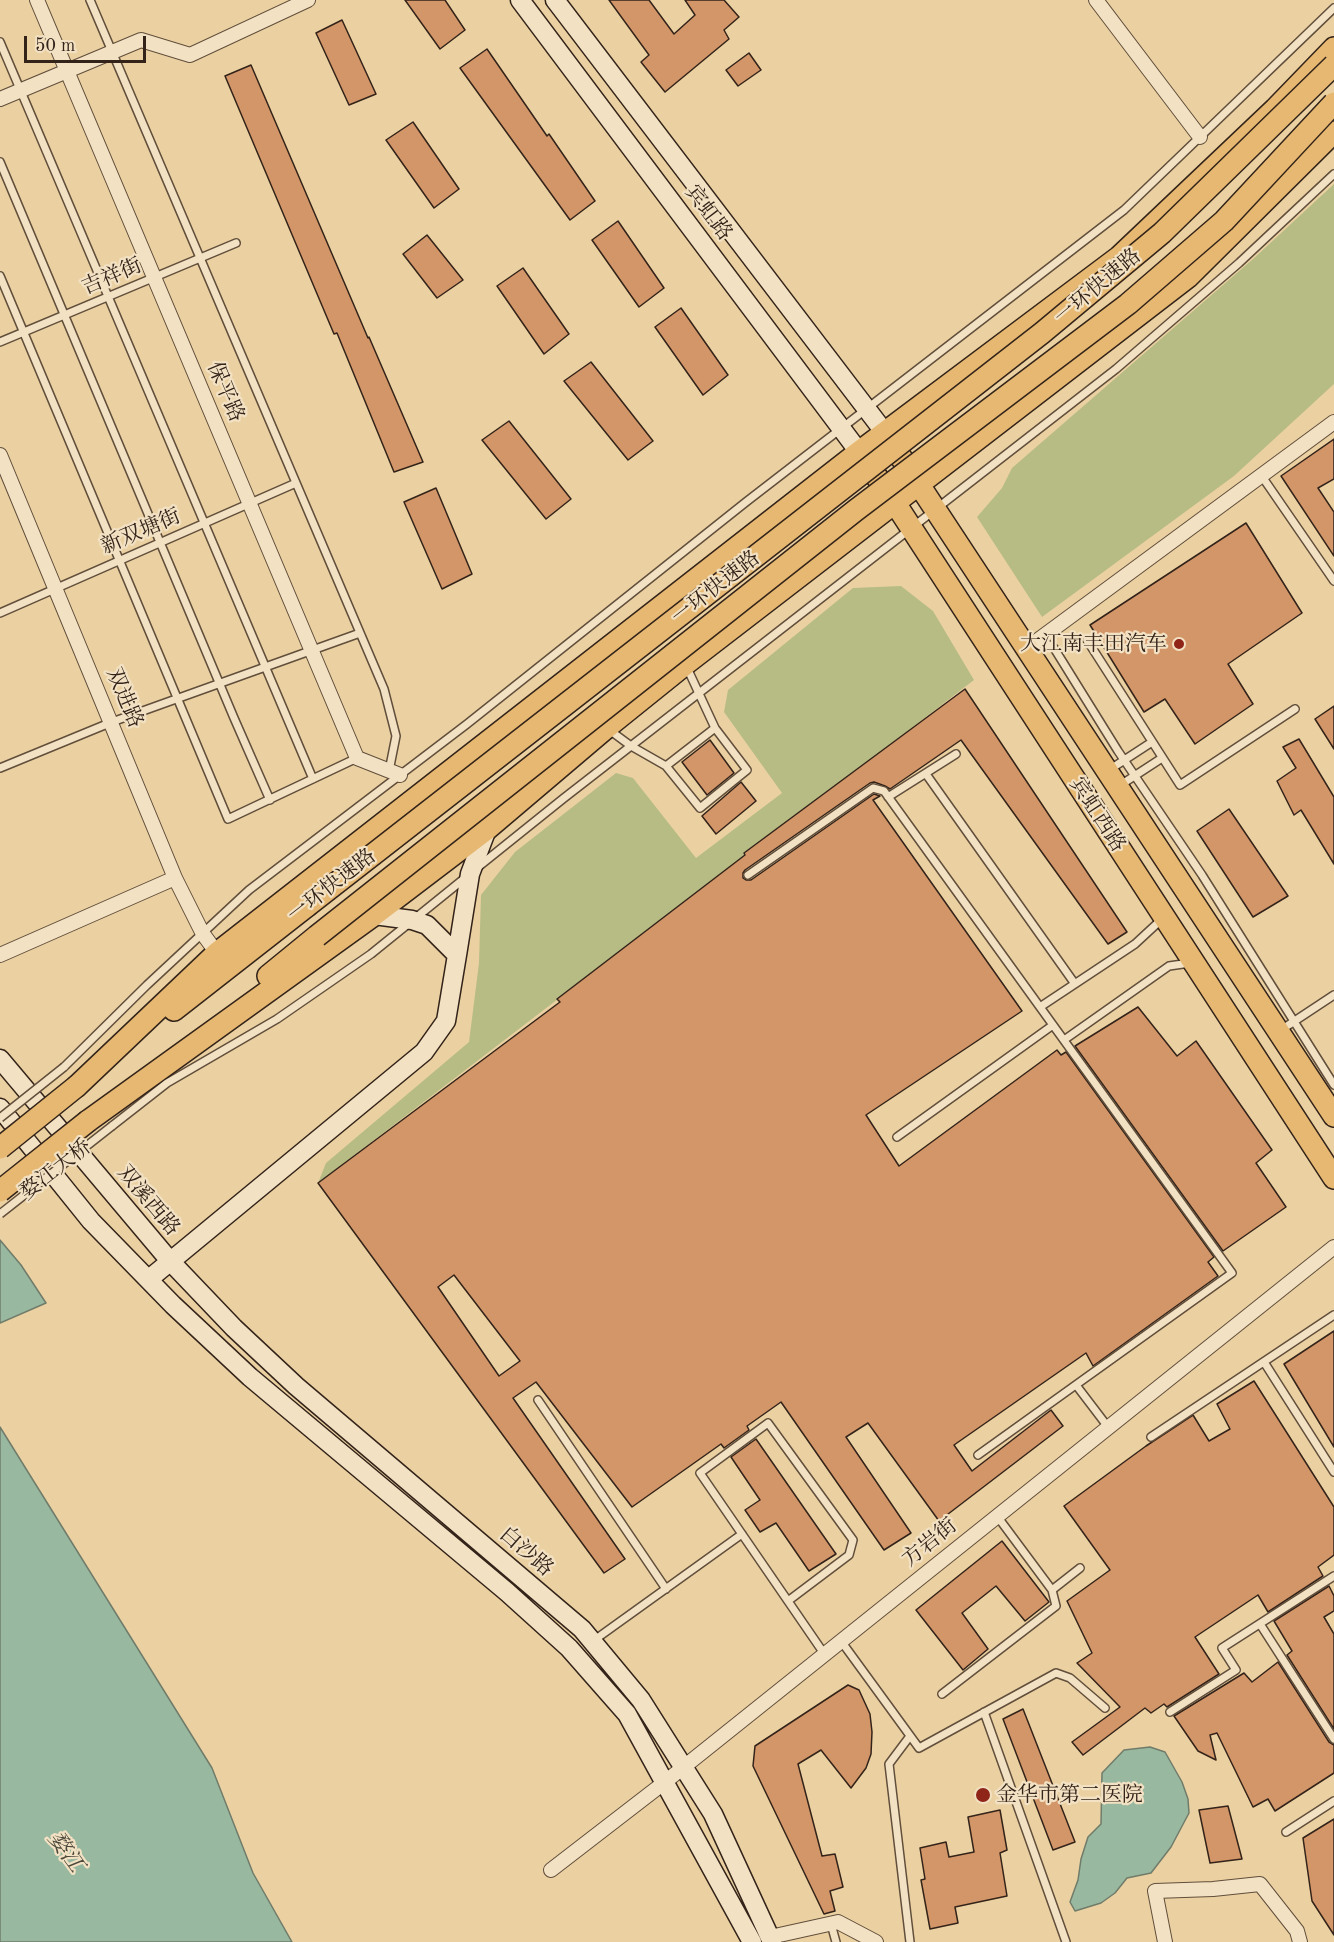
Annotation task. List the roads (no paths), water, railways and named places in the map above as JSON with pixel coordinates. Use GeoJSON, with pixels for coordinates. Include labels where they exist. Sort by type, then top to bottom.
{"type":"FeatureCollection","features":[{"type":"Feature","properties":{"kind":"main road","name":"宾虹路"},"geometry":{"type":"LineString","coordinates":[[520,0],[859,452]]}},
{"type":"Feature","properties":{"kind":"main road","name":"宾虹路"},"geometry":{"type":"LineString","coordinates":[[555,0],[885,433]]}},
{"type":"Feature","properties":{"kind":"main road"},"geometry":{"type":"LineString","coordinates":[[0,1148],[77,1086],[217,953],[859,452],[1119,257],[1275,109],[1334,48]]}},
{"type":"Feature","properties":{"kind":"main road","name":"一环快速路"},"geometry":{"type":"LineString","coordinates":[[77,1086],[1042,333],[1162,233],[1334,65]]}},
{"type":"Feature","properties":{"kind":"main road","name":"一环快速路"},"geometry":{"type":"LineString","coordinates":[[88,1121],[317,936],[856,510],[1128,304],[1224,221],[1334,103]]}},
{"type":"Feature","properties":{"kind":"main road"},"geometry":{"type":"LineString","coordinates":[[88,1121],[374,915],[487,829],[688,662],[1188,277],[1334,132]]}},
{"type":"Feature","properties":{"kind":"main road","name":"宾虹西路"},"geometry":{"type":"LineString","coordinates":[[885,433],[920,484],[934,510],[1033,644],[1116,773],[1286,1027],[1334,1116]]}},
{"type":"Feature","properties":{"kind":"main road","name":"宾虹西路"},"geometry":{"type":"LineString","coordinates":[[859,452],[895,503],[1334,1178]]}},
{"type":"Feature","properties":{"kind":"main road"},"geometry":{"type":"LineString","coordinates":[[0,1108],[91,1221],[148,1280],[423,1052],[446,1021],[470,874],[487,829]]}},
{"type":"Feature","properties":{"kind":"main road"},"geometry":{"type":"LineString","coordinates":[[374,915],[427,925],[457,955]]}},
{"type":"Feature","properties":{"kind":"main road","name":"双溪西路"},"geometry":{"type":"LineString","coordinates":[[0,1059],[170,1261]]}},
{"type":"Feature","properties":{"kind":"main road","name":"婺江大桥"},"geometry":{"type":"LineString","coordinates":[[0,1191],[88,1121]]}},
{"type":"Feature","properties":{"kind":"main road","name":"白沙路"},"geometry":{"type":"LineString","coordinates":[[170,1261],[234,1328],[296,1386],[582,1629],[641,1700],[713,1814],[771,1939]]}},
{"type":"Feature","properties":{"kind":"main road","name":"白沙路"},"geometry":{"type":"LineString","coordinates":[[148,1280],[250,1377],[507,1592],[568,1648],[627,1714],[752,1942]]}},
{"type":"Feature","properties":{"kind":"street","name":"保平路"},"geometry":{"type":"LineString","coordinates":[[37,0],[357,758]]}},
{"type":"Feature","properties":{"kind":"street"},"geometry":{"type":"LineString","coordinates":[[0,99],[141,40],[190,55],[284,5],[308,0]]}},
{"type":"Feature","properties":{"kind":"street"},"geometry":{"type":"LineString","coordinates":[[1096,0],[1200,137]]}},
{"type":"Feature","properties":{"kind":"street"},"geometry":{"type":"LineString","coordinates":[[1033,644],[1334,422]]}},
{"type":"Feature","properties":{"kind":"street","name":"双进路"},"geometry":{"type":"LineString","coordinates":[[0,455],[175,878],[202,934],[217,953]]}},
{"type":"Feature","properties":{"kind":"street"},"geometry":{"type":"LineString","coordinates":[[357,758],[394,773]]}},
{"type":"Feature","properties":{"kind":"street"},"geometry":{"type":"LineString","coordinates":[[0,955],[175,878]]}},
{"type":"Feature","properties":{"kind":"street","name":"方岩街"},"geometry":{"type":"LineString","coordinates":[[551,1870],[683,1768],[1334,1247]]}},
{"type":"Feature","properties":{"kind":"street"},"geometry":{"type":"LineString","coordinates":[[1165,1942],[1155,1891],[1213,1889],[1260,1884],[1297,1931],[1300,1942]]}},
{"type":"Feature","properties":{"kind":"street"},"geometry":{"type":"LineString","coordinates":[[771,1939],[838,1922],[876,1942]]}},
{"type":"Feature","properties":{"kind":"lane"},"geometry":{"type":"LineString","coordinates":[[90,0],[384,689],[396,735],[394,773]]}},
{"type":"Feature","properties":{"kind":"lane"},"geometry":{"type":"LineString","coordinates":[[0,1118],[64,1067],[147,985],[249,890],[394,773],[1124,210],[1334,8]]}},
{"type":"Feature","properties":{"kind":"lane"},"geometry":{"type":"LineString","coordinates":[[0,42],[313,779]]}},
{"type":"Feature","properties":{"kind":"lane"},"geometry":{"type":"LineString","coordinates":[[0,162],[270,800]]}},
{"type":"Feature","properties":{"kind":"lane","name":"婺江大桥"},"geometry":{"type":"LineString","coordinates":[[0,1214],[167,1083],[277,1019],[370,954],[631,746],[1116,369],[1239,262],[1334,174]]}},
{"type":"Feature","properties":{"kind":"lane","name":"吉祥街"},"geometry":{"type":"LineString","coordinates":[[0,342],[236,243]]}},
{"type":"Feature","properties":{"kind":"lane"},"geometry":{"type":"LineString","coordinates":[[0,276],[228,819],[357,758]]}},
{"type":"Feature","properties":{"kind":"lane"},"geometry":{"type":"LineString","coordinates":[[1261,475],[1334,581]]}},
{"type":"Feature","properties":{"kind":"lane","name":"新双塘街"},"geometry":{"type":"LineString","coordinates":[[0,613],[296,483]]}},
{"type":"Feature","properties":{"kind":"lane"},"geometry":{"type":"LineString","coordinates":[[0,768],[112,722],[360,633]]}},
{"type":"Feature","properties":{"kind":"lane"},"geometry":{"type":"LineString","coordinates":[[1087,640],[1180,785],[1295,709]]}},
{"type":"Feature","properties":{"kind":"lane"},"geometry":{"type":"LineString","coordinates":[[606,728],[631,746],[666,766],[700,808],[747,770],[715,728],[689,672],[688,662]]}},
{"type":"Feature","properties":{"kind":"lane"},"geometry":{"type":"LineString","coordinates":[[666,766],[715,728]]}},
{"type":"Feature","properties":{"kind":"lane"},"geometry":{"type":"LineString","coordinates":[[1116,773],[1152,742]]}},
{"type":"Feature","properties":{"kind":"lane"},"geometry":{"type":"LineString","coordinates":[[888,797],[956,754]]}},
{"type":"Feature","properties":{"kind":"lane"},"geometry":{"type":"LineString","coordinates":[[1116,773],[1135,776],[1162,758]]}},
{"type":"Feature","properties":{"kind":"lane"},"geometry":{"type":"LineString","coordinates":[[1116,773],[1135,776],[1202,875],[1286,1027],[1334,1085]]}},
{"type":"Feature","properties":{"kind":"lane"},"geometry":{"type":"LineString","coordinates":[[926,774],[1075,984]]}},
{"type":"Feature","properties":{"kind":"lane"},"geometry":{"type":"LineString","coordinates":[[748,875],[873,788],[884,791],[1232,1273],[978,1455]]}},
{"type":"Feature","properties":{"kind":"lane"},"geometry":{"type":"LineString","coordinates":[[1040,1007],[1135,944],[1164,917]]}},
{"type":"Feature","properties":{"kind":"lane"},"geometry":{"type":"LineString","coordinates":[[1064,1040],[1169,966],[1194,962]]}},
{"type":"Feature","properties":{"kind":"lane"},"geometry":{"type":"LineString","coordinates":[[1286,1027],[1334,995]]}},
{"type":"Feature","properties":{"kind":"lane"},"geometry":{"type":"LineString","coordinates":[[897,1137],[1053,1025]]}},
{"type":"Feature","properties":{"kind":"lane"},"geometry":{"type":"LineString","coordinates":[[1151,1437],[1334,1315]]}},
{"type":"Feature","properties":{"kind":"lane"},"geometry":{"type":"LineString","coordinates":[[1264,1362],[1334,1473]]}},
{"type":"Feature","properties":{"kind":"lane"},"geometry":{"type":"LineString","coordinates":[[1076,1384],[1108,1427]]}},
{"type":"Feature","properties":{"kind":"lane"},"geometry":{"type":"LineString","coordinates":[[538,1401],[666,1589]]}},
{"type":"Feature","properties":{"kind":"lane"},"geometry":{"type":"LineString","coordinates":[[788,1601],[849,1555],[853,1540],[768,1423],[700,1473],[788,1601],[825,1654]]}},
{"type":"Feature","properties":{"kind":"lane"},"geometry":{"type":"LineString","coordinates":[[942,1694],[1056,1606],[1052,1590],[997,1516]]}},
{"type":"Feature","properties":{"kind":"lane"},"geometry":{"type":"LineString","coordinates":[[592,1641],[742,1534]]}},
{"type":"Feature","properties":{"kind":"lane"},"geometry":{"type":"LineString","coordinates":[[1052,1590],[1080,1568]]}},
{"type":"Feature","properties":{"kind":"lane"},"geometry":{"type":"LineString","coordinates":[[1170,1712],[1236,1670],[1222,1648],[1334,1576]]}},
{"type":"Feature","properties":{"kind":"lane"},"geometry":{"type":"LineString","coordinates":[[1260,1624],[1334,1739]]}},
{"type":"Feature","properties":{"kind":"lane"},"geometry":{"type":"LineString","coordinates":[[841,1641],[919,1748],[1056,1673],[1070,1678],[1105,1708]]}},
{"type":"Feature","properties":{"kind":"lane"},"geometry":{"type":"LineString","coordinates":[[984,1712],[1066,1942]]}},
{"type":"Feature","properties":{"kind":"lane"},"geometry":{"type":"LineString","coordinates":[[910,1736],[889,1764],[910,1942]]}},
{"type":"Feature","properties":{"kind":"lane"},"geometry":{"type":"LineString","coordinates":[[1286,1832],[1334,1801]]}},
{"type":"Feature","properties":{"kind":"lane"},"geometry":{"type":"LineString","coordinates":[[831,1924],[836,1942]]}},
{"type":"Feature","properties":{"kind":"water"},"geometry":{"type":"Polygon","coordinates":[[[0,1240],[21,1265],[46,1303],[0,1323],[0,1240]]]}},
{"type":"Feature","properties":{"kind":"water","name":"婺江"},"geometry":{"type":"Polygon","coordinates":[[[0,1427],[212,1768],[253,1873],[292,1942],[0,1942],[0,1427]]]}},
{"type":"Feature","properties":{"kind":"water"},"geometry":{"type":"Polygon","coordinates":[[[1150,1747],[1165,1752],[1182,1782],[1188,1799],[1189,1813],[1171,1847],[1151,1873],[1127,1878],[1115,1893],[1101,1903],[1075,1911],[1070,1902],[1078,1880],[1081,1859],[1088,1837],[1101,1824],[1102,1773],[1124,1750],[1150,1747]]]}},
{"type":"Feature","properties":{"kind":"place","name":"大江南丰田汽车"},"geometry":{"type":"Point","coordinates":[1179,644]}},
{"type":"Feature","properties":{"kind":"place","name":"金华市第二医院"},"geometry":{"type":"Point","coordinates":[983,1795]}}]}
